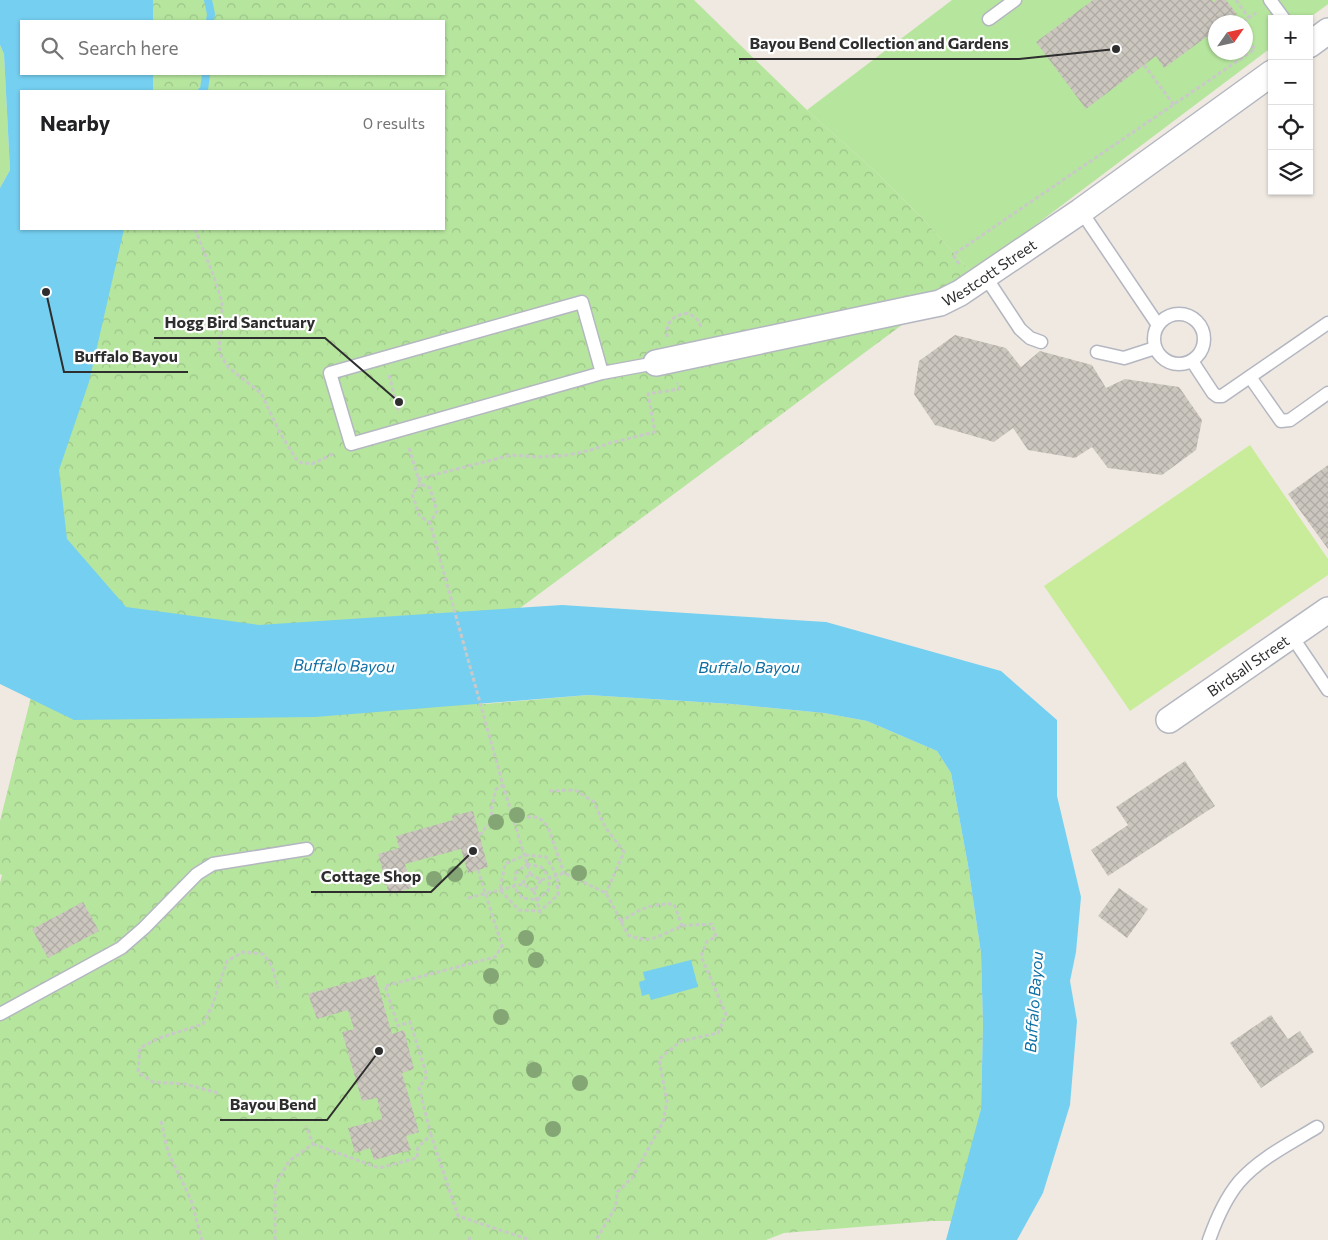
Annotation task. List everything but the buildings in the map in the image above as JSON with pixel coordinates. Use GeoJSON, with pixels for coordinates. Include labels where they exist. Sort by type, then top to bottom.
{"type":"FeatureCollection","features":[{"type":"Feature","properties":{"kind":"street"},"geometry":{"type":"LineString","coordinates":[[1313,42],[1328,31]]}},
{"type":"Feature","properties":{"kind":"street","name":"Westcott Street"},"geometry":{"type":"LineString","coordinates":[[662,353],[940,302],[960,293],[1081,211],[1268,76]]}},
{"type":"Feature","properties":{"kind":"street","name":"Birdsall Street"},"geometry":{"type":"LineString","coordinates":[[1169,720],[1328,610]]}},
{"type":"Feature","properties":{"kind":"lane"},"geometry":{"type":"LineString","coordinates":[[989,19],[1015,0]]}},
{"type":"Feature","properties":{"kind":"lane"},"geometry":{"type":"LineString","coordinates":[[1270,0],[1281,15]]}},
{"type":"Feature","properties":{"kind":"lane"},"geometry":{"type":"LineString","coordinates":[[1081,211],[1158,324]]}},
{"type":"Feature","properties":{"kind":"lane"},"geometry":{"type":"LineString","coordinates":[[985,276],[1020,329],[1030,338],[1041,342]]}},
{"type":"Feature","properties":{"kind":"lane"},"geometry":{"type":"LineString","coordinates":[[602,373],[582,302],[330,373],[351,444],[602,373],[662,353]]}},
{"type":"Feature","properties":{"kind":"lane"},"geometry":{"type":"LineString","coordinates":[[1178,313],[1193,318],[1199,323],[1203,331],[1205,340],[1203,348],[1192,361],[1184,364],[1166,362],[1155,348],[1153,340],[1158,324],[1163,319],[1178,313]]}},
{"type":"Feature","properties":{"kind":"lane"},"geometry":{"type":"LineString","coordinates":[[1192,361],[1213,393],[1217,396],[1222,396],[1328,323]]}},
{"type":"Feature","properties":{"kind":"lane"},"geometry":{"type":"LineString","coordinates":[[1098,352],[1124,358],[1155,348]]}},
{"type":"Feature","properties":{"kind":"lane"},"geometry":{"type":"LineString","coordinates":[[1250,377],[1281,421],[1290,420],[1328,394]]}},
{"type":"Feature","properties":{"kind":"lane"},"geometry":{"type":"LineString","coordinates":[[1291,635],[1328,690]]}},
{"type":"Feature","properties":{"kind":"lane"},"geometry":{"type":"LineString","coordinates":[[0,1014],[121,948],[144,928],[197,874],[213,864],[307,849]]}},
{"type":"Feature","properties":{"kind":"lane"},"geometry":{"type":"LineString","coordinates":[[1208,1240],[1218,1215],[1239,1182],[1274,1153],[1317,1127]]}},
{"type":"Feature","properties":{"kind":"path"},"geometry":{"type":"LineString","coordinates":[[1236,0],[1247,15]]}},
{"type":"Feature","properties":{"kind":"path"},"geometry":{"type":"LineString","coordinates":[[960,266],[953,255],[1238,60]]}},
{"type":"Feature","properties":{"kind":"path"},"geometry":{"type":"LineString","coordinates":[[1144,65],[1174,105]]}},
{"type":"Feature","properties":{"kind":"path"},"geometry":{"type":"LineString","coordinates":[[195,230],[222,302],[219,347],[221,356],[228,368],[261,392],[280,433],[298,462],[305,464],[318,462],[351,444]]}},
{"type":"Feature","properties":{"kind":"path"},"geometry":{"type":"LineString","coordinates":[[662,353],[666,327],[678,315],[688,313],[700,323],[701,330],[710,329]]}},
{"type":"Feature","properties":{"kind":"path"},"geometry":{"type":"LineString","coordinates":[[384,358],[418,479],[420,484],[430,488],[436,511],[430,523]]}},
{"type":"Feature","properties":{"kind":"path"},"geometry":{"type":"LineString","coordinates":[[418,479],[511,455],[538,457],[568,456],[655,432],[648,394],[679,389],[677,382]]}},
{"type":"Feature","properties":{"kind":"path"},"geometry":{"type":"LineString","coordinates":[[420,484],[412,494],[419,515],[430,523],[436,541],[503,785],[530,874],[541,880],[564,874],[606,893],[628,935],[651,940],[682,926],[712,924],[716,937],[707,941],[701,956],[726,1014],[718,1033],[681,1041],[659,1060],[667,1102],[663,1122],[632,1178],[617,1192],[616,1206],[596,1240]]}},
{"type":"Feature","properties":{"kind":"path"},"geometry":{"type":"LineString","coordinates":[[479,834],[483,833],[486,826],[493,822],[491,810],[496,789],[503,785]]}},
{"type":"Feature","properties":{"kind":"path"},"geometry":{"type":"LineString","coordinates":[[549,791],[575,790],[594,802],[605,827],[624,852],[606,893]]}},
{"type":"Feature","properties":{"kind":"path"},"geometry":{"type":"LineString","coordinates":[[514,820],[534,816],[543,821],[548,827],[564,874]]}},
{"type":"Feature","properties":{"kind":"path"},"geometry":{"type":"LineString","coordinates":[[500,890],[505,864],[525,855],[546,857],[556,876],[558,895],[540,913]]}},
{"type":"Feature","properties":{"kind":"path"},"geometry":{"type":"LineString","coordinates":[[527,864],[541,866],[550,878],[548,891],[537,900],[522,898],[514,887],[516,873],[527,864]]}},
{"type":"Feature","properties":{"kind":"path"},"geometry":{"type":"LineString","coordinates":[[478,870],[502,946],[495,957],[385,986],[398,1026],[410,1022],[427,1076],[419,1088],[431,1135],[458,1216],[530,1240]]}},
{"type":"Feature","properties":{"kind":"path"},"geometry":{"type":"LineString","coordinates":[[468,898],[523,884],[530,874]]}},
{"type":"Feature","properties":{"kind":"path"},"geometry":{"type":"LineString","coordinates":[[534,891],[541,880]]}},
{"type":"Feature","properties":{"kind":"path"},"geometry":{"type":"LineString","coordinates":[[523,884],[528,889],[534,891]]}},
{"type":"Feature","properties":{"kind":"path"},"geometry":{"type":"LineString","coordinates":[[500,890],[518,910],[540,913]]}},
{"type":"Feature","properties":{"kind":"path"},"geometry":{"type":"LineString","coordinates":[[534,891],[540,913]]}},
{"type":"Feature","properties":{"kind":"path"},"geometry":{"type":"LineString","coordinates":[[620,922],[642,908],[660,904],[674,904],[682,926]]}},
{"type":"Feature","properties":{"kind":"path"},"geometry":{"type":"LineString","coordinates":[[218,1093],[185,1084],[153,1082],[138,1072],[140,1048],[159,1038],[204,1024],[228,961],[243,952],[263,954],[272,966],[278,988]]}},
{"type":"Feature","properties":{"kind":"path"},"geometry":{"type":"LineString","coordinates":[[161,1122],[168,1152],[191,1200],[202,1240]]}},
{"type":"Feature","properties":{"kind":"path"},"geometry":{"type":"LineString","coordinates":[[306,1126],[314,1144],[379,1168],[417,1158],[418,1147],[431,1135]]}},
{"type":"Feature","properties":{"kind":"path"},"geometry":{"type":"LineString","coordinates":[[275,1240],[275,1186],[288,1161],[314,1144]]}},
{"type":"Feature","properties":{"kind":"green space"},"geometry":{"type":"Polygon","coordinates":[[[0,0],[694,0],[923,219],[972,273],[415,686],[484,704],[588,695],[732,704],[824,713],[867,721],[937,751],[951,773],[968,865],[981,953],[983,1025],[981,1109],[960,1221],[932,1221],[784,1233],[766,1240],[0,1240],[0,883],[2,875],[0,874],[0,821],[34,685],[0,670],[0,224],[20,230],[445,230],[445,90],[21,90],[0,0]]]}},
{"type":"Feature","properties":{"kind":"green space"},"geometry":{"type":"Polygon","coordinates":[[[952,0],[1328,0],[1328,4],[1313,15],[1268,15],[1268,50],[972,273],[923,219],[876,172],[807,110],[952,0]]]}},
{"type":"Feature","properties":{"kind":"green space"},"geometry":{"type":"Polygon","coordinates":[[[0,45],[4,54],[10,170],[0,188],[0,45]]]}},
{"type":"Feature","properties":{"kind":"green space"},"geometry":{"type":"Polygon","coordinates":[[[1250,445],[1328,559],[1328,575],[1130,711],[1044,586],[1250,445]]]}},
{"type":"Feature","properties":{"kind":"water"},"geometry":{"type":"Polygon","coordinates":[[[0,0],[153,0],[153,20],[20,20],[20,75],[153,75],[153,90],[20,90],[20,230],[124,230],[89,382],[59,470],[67,539],[126,607],[259,625],[562,605],[826,622],[1001,671],[1057,720],[1057,796],[1081,897],[1076,952],[1070,981],[1077,1021],[1070,1105],[1043,1193],[1017,1240],[946,1240],[981,1109],[983,1025],[981,953],[968,865],[951,773],[937,751],[867,721],[824,713],[732,704],[588,695],[315,717],[74,720],[0,684],[0,188],[10,170],[4,54],[0,45],[0,0]]]}},
{"type":"Feature","properties":{"kind":"water"},"geometry":{"type":"Polygon","coordinates":[[[691,960],[698,987],[651,1000],[649,994],[642,996],[639,982],[645,980],[643,972],[691,960]]]}},
{"type":"Feature","properties":{"kind":"waterway"},"geometry":{"type":"LineString","coordinates":[[208,0],[210,20]]}},
{"type":"Feature","properties":{"kind":"waterway"},"geometry":{"type":"LineString","coordinates":[[204,90],[206,75]]}},
{"type":"Feature","properties":{"kind":"place","name":"Bayou Bend Collection and Gardens"},"geometry":{"type":"Point","coordinates":[1116,49]}},
{"type":"Feature","properties":{"kind":"place","name":"Buffalo Bayou"},"geometry":{"type":"Point","coordinates":[46,292]}},
{"type":"Feature","properties":{"kind":"place","name":"Hogg Bird Sanctuary"},"geometry":{"type":"Point","coordinates":[399,402]}},
{"type":"Feature","properties":{"kind":"place","name":"Cottage Shop"},"geometry":{"type":"Point","coordinates":[473,851]}},
{"type":"Feature","properties":{"kind":"place","name":"Bayou Bend"},"geometry":{"type":"Point","coordinates":[379,1051]}}]}
